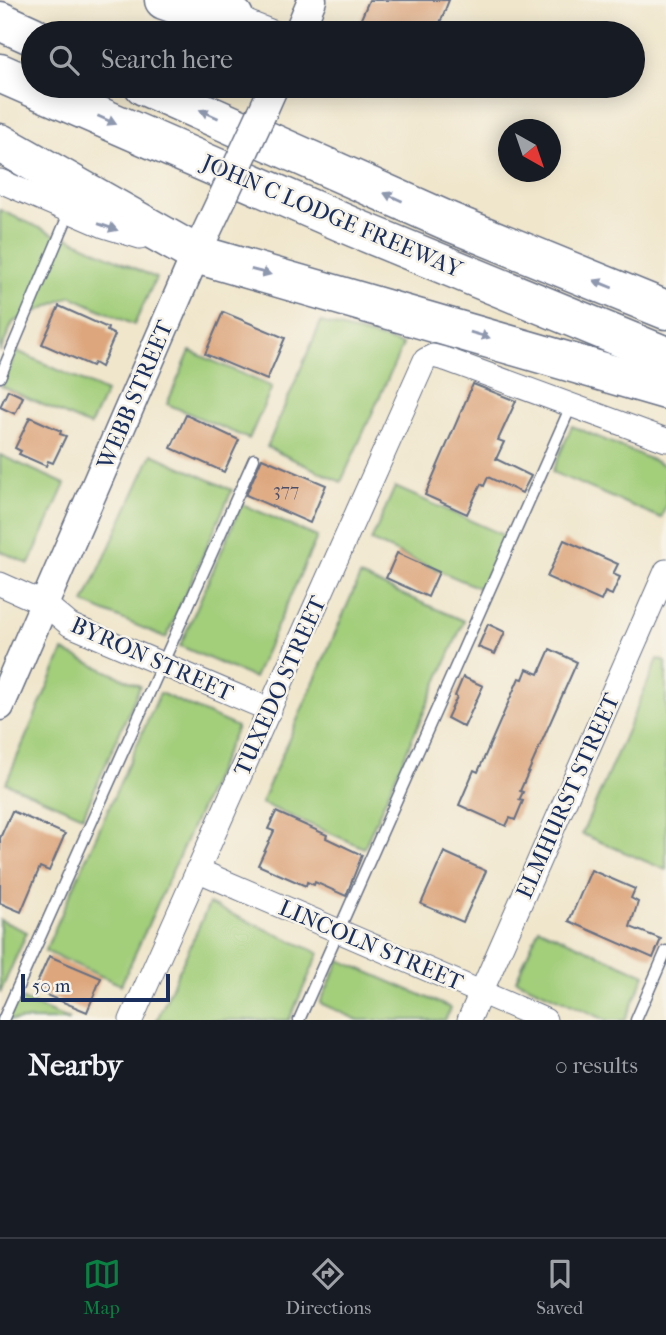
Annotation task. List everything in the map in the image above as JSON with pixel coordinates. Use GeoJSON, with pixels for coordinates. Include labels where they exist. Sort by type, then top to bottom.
{"type":"FeatureCollection","features":[{"type":"Feature","properties":{"kind":"highway"},"geometry":{"type":"LineString","coordinates":[[0,21],[21,31]]}},
{"type":"Feature","properties":{"kind":"highway","name":"JOHN C LODGE FREEWAY"},"geometry":{"type":"LineString","coordinates":[[0,73],[21,82]]}},
{"type":"Feature","properties":{"kind":"highway","name":"JOHN C LODGE FREEWAY"},"geometry":{"type":"LineString","coordinates":[[57,98],[355,228],[666,356]]}},
{"type":"Feature","properties":{"kind":"highway","name":"JOHN C LODGE FREEWAY"},"geometry":{"type":"LineString","coordinates":[[172,98],[450,222],[666,310]]}},
{"type":"Feature","properties":{"kind":"highway"},"geometry":{"type":"LineString","coordinates":[[0,143],[196,254],[666,390]]}},
{"type":"Feature","properties":{"kind":"street"},"geometry":{"type":"LineString","coordinates":[[303,21],[312,0]]}},
{"type":"Feature","properties":{"kind":"street"},"geometry":{"type":"LineString","coordinates":[[192,5],[239,21]]}},
{"type":"Feature","properties":{"kind":"street","name":"WEBB STREET"},"geometry":{"type":"LineString","coordinates":[[0,706],[196,254],[269,98]]}},
{"type":"Feature","properties":{"kind":"street"},"geometry":{"type":"LineString","coordinates":[[0,181],[104,226],[196,254]]}},
{"type":"Feature","properties":{"kind":"street","name":"TUXEDO STREET"},"geometry":{"type":"LineString","coordinates":[[131,1020],[425,360],[433,356],[571,406]]}},
{"type":"Feature","properties":{"kind":"street"},"geometry":{"type":"LineString","coordinates":[[571,406],[666,440]]}},
{"type":"Feature","properties":{"kind":"street","name":"ELMHURST STREET"},"geometry":{"type":"LineString","coordinates":[[469,1020],[666,571]]}},
{"type":"Feature","properties":{"kind":"street","name":"BYRON STREET"},"geometry":{"type":"LineString","coordinates":[[0,584],[45,604],[69,625],[270,710]]}},
{"type":"Feature","properties":{"kind":"street","name":"LINCOLN STREET"},"geometry":{"type":"LineString","coordinates":[[197,870],[545,1020]]}},
{"type":"Feature","properties":{"kind":"lane"},"geometry":{"type":"LineString","coordinates":[[0,377],[70,211]]}},
{"type":"Feature","properties":{"kind":"lane"},"geometry":{"type":"LineString","coordinates":[[299,1020],[571,406]]}},
{"type":"Feature","properties":{"kind":"lane"},"geometry":{"type":"LineString","coordinates":[[3,1020],[254,459]]}},
{"type":"Feature","properties":{"kind":"lane"},"geometry":{"type":"LineString","coordinates":[[636,1020],[666,951]]}},
{"type":"Feature","properties":{"kind":"green space"},"geometry":{"type":"Polygon","coordinates":[[[0,210],[64,239],[65,236],[156,278],[134,325],[71,296],[13,322],[0,352],[0,210]]]}},
{"type":"Feature","properties":{"kind":"green space"},"geometry":{"type":"Polygon","coordinates":[[[321,322],[403,345],[341,482],[267,447],[321,322]]]}},
{"type":"Feature","properties":{"kind":"green space"},"geometry":{"type":"Polygon","coordinates":[[[17,351],[106,392],[90,426],[1,386],[17,351]]]}},
{"type":"Feature","properties":{"kind":"green space"},"geometry":{"type":"Polygon","coordinates":[[[190,351],[272,387],[249,439],[167,404],[190,351]]]}},
{"type":"Feature","properties":{"kind":"green space"},"geometry":{"type":"Polygon","coordinates":[[[572,426],[666,466],[666,505],[661,518],[552,472],[572,426]]]}},
{"type":"Feature","properties":{"kind":"green space"},"geometry":{"type":"Polygon","coordinates":[[[152,454],[232,490],[166,638],[84,603],[152,454]]]}},
{"type":"Feature","properties":{"kind":"green space"},"geometry":{"type":"Polygon","coordinates":[[[0,455],[65,484],[29,564],[0,551],[0,455]]]}},
{"type":"Feature","properties":{"kind":"green space"},"geometry":{"type":"Polygon","coordinates":[[[395,487],[505,536],[481,589],[371,541],[395,487]]]}},
{"type":"Feature","properties":{"kind":"green space"},"geometry":{"type":"Polygon","coordinates":[[[242,504],[317,537],[254,678],[180,646],[242,504]]]}},
{"type":"Feature","properties":{"kind":"green space"},"geometry":{"type":"Polygon","coordinates":[[[360,576],[464,621],[364,848],[261,803],[360,576]]]}},
{"type":"Feature","properties":{"kind":"green space"},"geometry":{"type":"Polygon","coordinates":[[[63,651],[140,686],[83,816],[6,783],[63,651]]]}},
{"type":"Feature","properties":{"kind":"green space"},"geometry":{"type":"Polygon","coordinates":[[[658,659],[666,662],[666,870],[582,834],[658,659]]]}},
{"type":"Feature","properties":{"kind":"green space"},"geometry":{"type":"Polygon","coordinates":[[[160,693],[237,727],[121,985],[45,951],[160,693]]]}},
{"type":"Feature","properties":{"kind":"green space"},"geometry":{"type":"Polygon","coordinates":[[[209,904],[319,953],[289,1020],[157,1020],[209,904]]]}},
{"type":"Feature","properties":{"kind":"green space"},"geometry":{"type":"Polygon","coordinates":[[[0,920],[27,932],[0,993],[0,920]]]}},
{"type":"Feature","properties":{"kind":"green space"},"geometry":{"type":"Polygon","coordinates":[[[539,928],[645,975],[625,1020],[606,1020],[516,980],[539,928]]]}},
{"type":"Feature","properties":{"kind":"green space"},"geometry":{"type":"Polygon","coordinates":[[[340,960],[451,1008],[445,1020],[358,1020],[320,1003],[340,960]]]}},
{"type":"Feature","properties":{"kind":"green space"},"geometry":{"type":"Polygon","coordinates":[[[16,997],[69,1020],[6,1020],[16,997]]]}},
{"type":"Feature","properties":{"kind":"building"},"geometry":{"type":"Polygon","coordinates":[[[369,0],[449,0],[441,21],[360,21],[369,0]]]}},
{"type":"Feature","properties":{"kind":"building"},"geometry":{"type":"Polygon","coordinates":[[[59,306],[108,328],[107,331],[115,335],[101,367],[94,363],[92,366],[42,344],[59,306]]]}},
{"type":"Feature","properties":{"kind":"building"},"geometry":{"type":"Polygon","coordinates":[[[223,312],[285,338],[267,380],[205,354],[223,312]]]}},
{"type":"Feature","properties":{"kind":"building"},"geometry":{"type":"Polygon","coordinates":[[[473,384],[516,401],[498,440],[504,442],[496,459],[531,476],[522,493],[488,477],[484,486],[481,484],[467,514],[425,495],[473,384]]]}},
{"type":"Feature","properties":{"kind":"building"},"geometry":{"type":"Polygon","coordinates":[[[8,390],[23,397],[15,414],[0,407],[8,390]]]}},
{"type":"Feature","properties":{"kind":"building"},"geometry":{"type":"Polygon","coordinates":[[[186,415],[239,440],[224,472],[171,448],[186,415]]]}},
{"type":"Feature","properties":{"kind":"building"},"geometry":{"type":"Polygon","coordinates":[[[30,417],[66,436],[53,463],[48,461],[46,466],[19,454],[21,451],[15,448],[30,417]]]}},
{"type":"Feature","properties":{"kind":"building"},"geometry":{"type":"Polygon","coordinates":[[[262,458],[326,485],[310,523],[246,495],[262,458]]]}},
{"type":"Feature","properties":{"kind":"building"},"geometry":{"type":"Polygon","coordinates":[[[564,540],[618,564],[613,574],[620,577],[612,595],[605,592],[601,601],[547,577],[564,540]]]}},
{"type":"Feature","properties":{"kind":"building"},"geometry":{"type":"Polygon","coordinates":[[[397,553],[439,572],[428,597],[386,578],[397,553]]]}},
{"type":"Feature","properties":{"kind":"building"},"geometry":{"type":"Polygon","coordinates":[[[488,624],[505,632],[495,654],[478,647],[488,624]]]}},
{"type":"Feature","properties":{"kind":"building"},"geometry":{"type":"Polygon","coordinates":[[[550,649],[577,662],[520,791],[523,792],[519,800],[523,801],[515,820],[510,818],[506,826],[459,805],[474,770],[478,772],[519,678],[523,679],[527,669],[539,674],[550,649]]]}},
{"type":"Feature","properties":{"kind":"building"},"geometry":{"type":"Polygon","coordinates":[[[463,677],[483,686],[464,727],[447,718],[463,677]]]}},
{"type":"Feature","properties":{"kind":"building"},"geometry":{"type":"Polygon","coordinates":[[[12,811],[65,834],[49,871],[40,867],[21,912],[0,903],[0,838],[12,811]]]}},
{"type":"Feature","properties":{"kind":"building"},"geometry":{"type":"Polygon","coordinates":[[[276,812],[327,835],[326,838],[362,855],[346,896],[315,882],[314,885],[307,882],[306,886],[258,865],[274,831],[268,829],[276,812]]]}},
{"type":"Feature","properties":{"kind":"building"},"geometry":{"type":"Polygon","coordinates":[[[444,852],[486,871],[463,922],[421,904],[444,852]]]}},
{"type":"Feature","properties":{"kind":"building"},"geometry":{"type":"Polygon","coordinates":[[[591,870],[635,889],[631,898],[638,902],[630,927],[661,939],[653,958],[569,921],[591,870]]]}},
{"type":"Feature","properties":{"kind":"building"},"geometry":{"type":"Polygon","coordinates":[[[49,956],[101,978],[87,1012],[34,990],[49,956]]]}}]}
